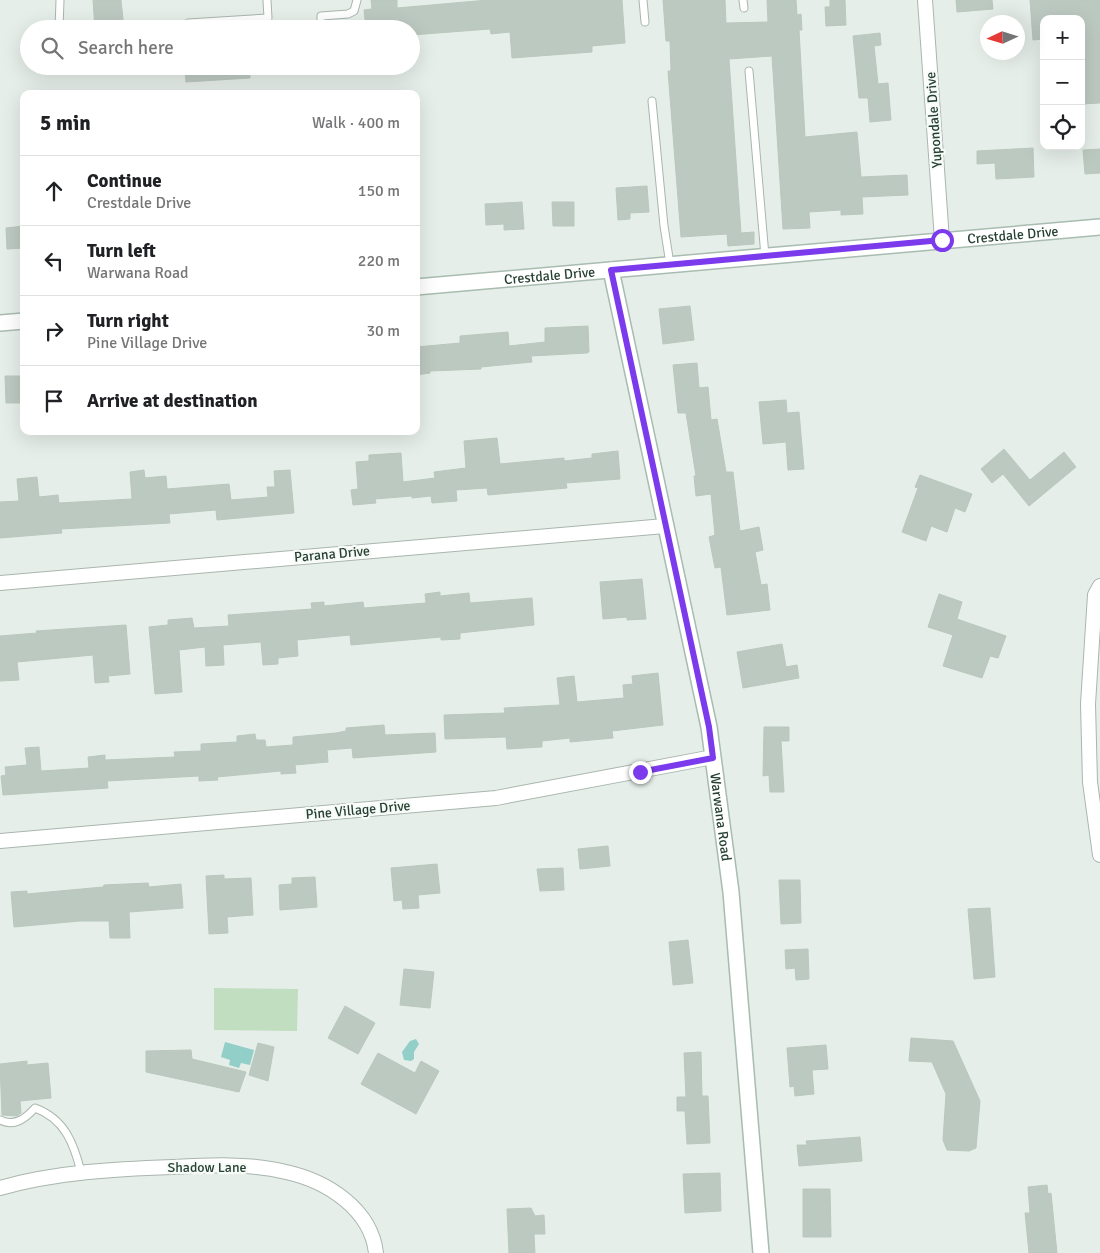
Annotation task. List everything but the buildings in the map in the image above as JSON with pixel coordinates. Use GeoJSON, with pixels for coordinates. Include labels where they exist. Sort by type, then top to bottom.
{"type":"FeatureCollection","features":[{"type":"Feature","properties":{"kind":"street","name":"Yupondale Drive"},"geometry":{"type":"LineString","coordinates":[[925,0],[942,240]]}},
{"type":"Feature","properties":{"kind":"street","name":"Crestdale Drive"},"geometry":{"type":"LineString","coordinates":[[420,287],[1100,227]]}},
{"type":"Feature","properties":{"kind":"street","name":"Warwana Road"},"geometry":{"type":"LineString","coordinates":[[611,270],[664,526],[709,727],[731,892],[761,1253]]}},
{"type":"Feature","properties":{"kind":"street"},"geometry":{"type":"LineString","coordinates":[[0,324],[20,322]]}},
{"type":"Feature","properties":{"kind":"street","name":"Parana Drive"},"geometry":{"type":"LineString","coordinates":[[0,582],[664,526]]}},
{"type":"Feature","properties":{"kind":"street"},"geometry":{"type":"LineString","coordinates":[[1100,586],[1095,595],[1088,704],[1090,782],[1100,856]]}},
{"type":"Feature","properties":{"kind":"street","name":"Pine Village Drive"},"geometry":{"type":"LineString","coordinates":[[0,842],[496,798],[713,758]]}},
{"type":"Feature","properties":{"kind":"street","name":"Shadow Lane"},"geometry":{"type":"LineString","coordinates":[[0,1188],[82,1172],[199,1166],[240,1166],[286,1172],[310,1179],[333,1191],[353,1206],[369,1228],[376,1253]]}},
{"type":"Feature","properties":{"kind":"lane"},"geometry":{"type":"LineString","coordinates":[[59,20],[60,0]]}},
{"type":"Feature","properties":{"kind":"lane"},"geometry":{"type":"LineString","coordinates":[[236,20],[268,18],[266,0]]}},
{"type":"Feature","properties":{"kind":"lane"},"geometry":{"type":"LineString","coordinates":[[321,20],[321,16],[348,14],[354,11],[357,0]]}},
{"type":"Feature","properties":{"kind":"lane"},"geometry":{"type":"LineString","coordinates":[[643,0],[645,22]]}},
{"type":"Feature","properties":{"kind":"lane"},"geometry":{"type":"LineString","coordinates":[[750,71],[765,256]]}},
{"type":"Feature","properties":{"kind":"lane"},"geometry":{"type":"LineString","coordinates":[[652,101],[664,226],[670,264]]}},
{"type":"Feature","properties":{"kind":"lane"},"geometry":{"type":"LineString","coordinates":[[0,1120],[8,1124],[17,1122],[34,1108],[56,1120],[66,1132],[75,1148],[82,1172]]}},
{"type":"Feature","properties":{"kind":"green space"},"geometry":{"type":"Polygon","coordinates":[[[214,988],[298,989],[297,1031],[214,1030],[214,988]]]}},
{"type":"Feature","properties":{"kind":"water"},"geometry":{"type":"Polygon","coordinates":[[[416,1039],[419,1044],[414,1052],[414,1059],[411,1061],[404,1060],[402,1052],[410,1041],[416,1039]]]}},
{"type":"Feature","properties":{"kind":"water"},"geometry":{"type":"Polygon","coordinates":[[[225,1042],[254,1050],[250,1065],[241,1063],[239,1068],[229,1065],[230,1060],[221,1057],[225,1042]]]}},
{"type":"Feature","properties":{"kind":"route"},"geometry":{"type":"LineString","coordinates":[[640,772],[713,758],[709,727],[664,526],[611,270],[942,240]]}}]}
